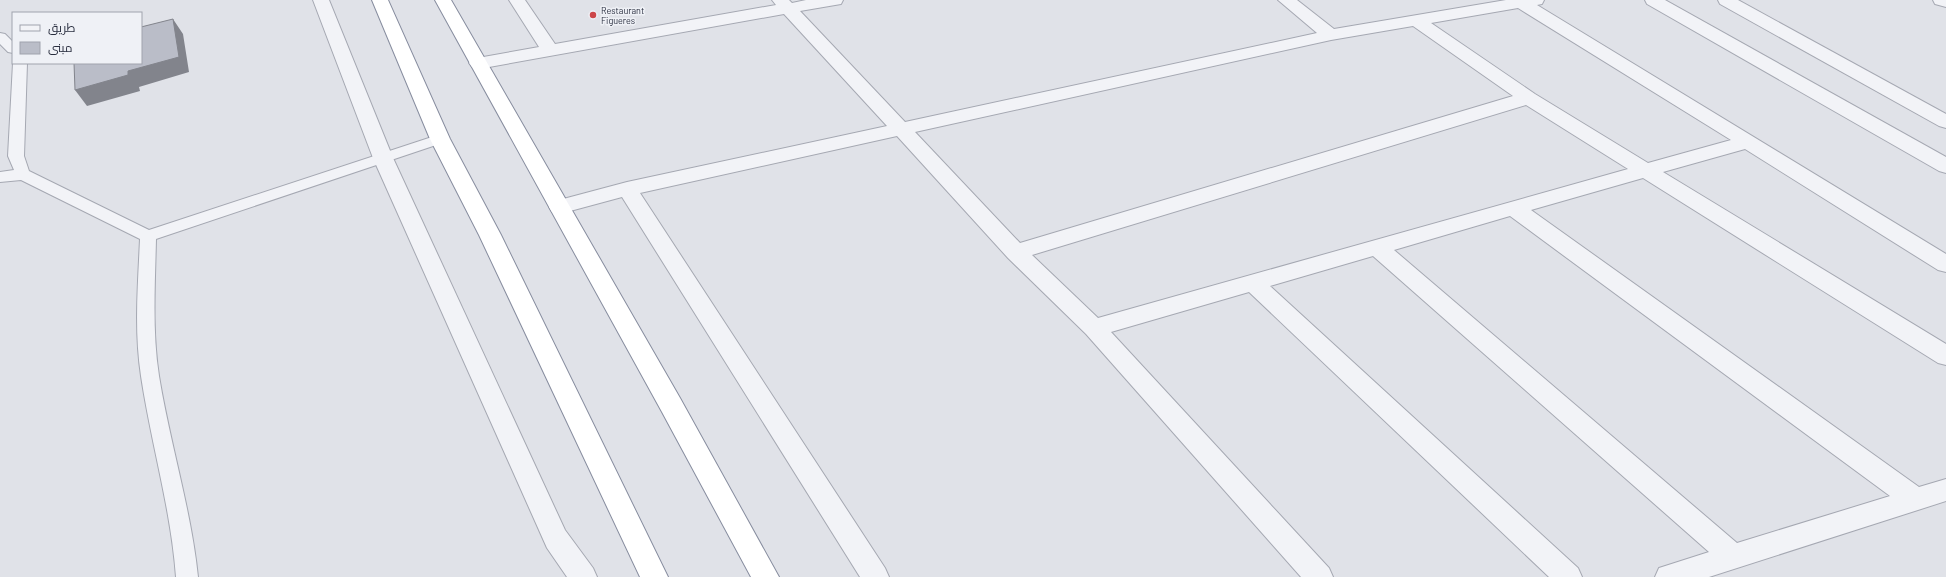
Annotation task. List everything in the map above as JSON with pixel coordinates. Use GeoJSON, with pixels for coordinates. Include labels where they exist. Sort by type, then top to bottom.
{"type":"FeatureCollection","features":[{"type":"Feature","properties":{"kind":"highway"},"geometry":{"type":"LineString","coordinates":[[380,0],[440,139],[490,235],[654,577]]}},
{"type":"Feature","properties":{"kind":"highway"},"geometry":{"type":"LineString","coordinates":[[443,0],[671,405],[765,577]]}},
{"type":"Feature","properties":{"kind":"street"},"geometry":{"type":"LineString","coordinates":[[321,0],[383,158],[556,539],[583,577]]}},
{"type":"Feature","properties":{"kind":"street"},"geometry":{"type":"LineString","coordinates":[[517,0],[549,49]]}},
{"type":"Feature","properties":{"kind":"street"},"geometry":{"type":"LineString","coordinates":[[478,63],[784,4],[836,0]]}},
{"type":"Feature","properties":{"kind":"street"},"geometry":{"type":"LineString","coordinates":[[1286,0],[1331,35]]}},
{"type":"Feature","properties":{"kind":"street"},"geometry":{"type":"LineString","coordinates":[[1653,0],[1946,166]]}},
{"type":"Feature","properties":{"kind":"street"},"geometry":{"type":"LineString","coordinates":[[1726,0],[1946,122]]}},
{"type":"Feature","properties":{"kind":"street"},"geometry":{"type":"LineString","coordinates":[[1941,0],[1946,2]]}},
{"type":"Feature","properties":{"kind":"street"},"geometry":{"type":"LineString","coordinates":[[559,206],[627,189],[902,128],[1331,35],[1529,2],[1748,142],[1946,264]]}},
{"type":"Feature","properties":{"kind":"street"},"geometry":{"type":"LineString","coordinates":[[784,4],[902,128],[1016,252],[1094,328],[1319,577]]}},
{"type":"Feature","properties":{"kind":"street"},"geometry":{"type":"LineString","coordinates":[[1417,21],[1528,98],[1946,356]]}},
{"type":"Feature","properties":{"kind":"street"},"geometry":{"type":"LineString","coordinates":[[1016,252],[1528,98]]}},
{"type":"Feature","properties":{"kind":"street"},"geometry":{"type":"LineString","coordinates":[[1094,328],[1643,170],[1748,142]]}},
{"type":"Feature","properties":{"kind":"street"},"geometry":{"type":"LineString","coordinates":[[627,189],[875,577]]}},
{"type":"Feature","properties":{"kind":"street"},"geometry":{"type":"LineString","coordinates":[[1513,208],[1916,500]]}},
{"type":"Feature","properties":{"kind":"street"},"geometry":{"type":"LineString","coordinates":[[1376,247],[1734,557]]}},
{"type":"Feature","properties":{"kind":"street"},"geometry":{"type":"LineString","coordinates":[[1253,283],[1568,577]]}},
{"type":"Feature","properties":{"kind":"street"},"geometry":{"type":"LineString","coordinates":[[1669,577],[1946,490]]}},
{"type":"Feature","properties":{"kind":"lane"},"geometry":{"type":"LineString","coordinates":[[0,37],[12,48]]}},
{"type":"Feature","properties":{"kind":"lane"},"geometry":{"type":"LineString","coordinates":[[20,64],[16,156],[23,174]]}},
{"type":"Feature","properties":{"kind":"lane"},"geometry":{"type":"LineString","coordinates":[[0,177],[23,174],[148,236],[440,139]]}},
{"type":"Feature","properties":{"kind":"lane"},"geometry":{"type":"LineString","coordinates":[[148,236],[146,328],[150,376],[184,544],[187,577]]}},
{"type":"Feature","properties":{"kind":"building"},"geometry":{"type":"Polygon","coordinates":[[[173,19],[179,57],[128,71],[128,75],[75,90],[74,64],[142,64],[142,27],[173,19]]]}},
{"type":"Feature","properties":{"kind":"place","name":"Restaurant Figueres"},"geometry":{"type":"Point","coordinates":[593,15]}}]}
